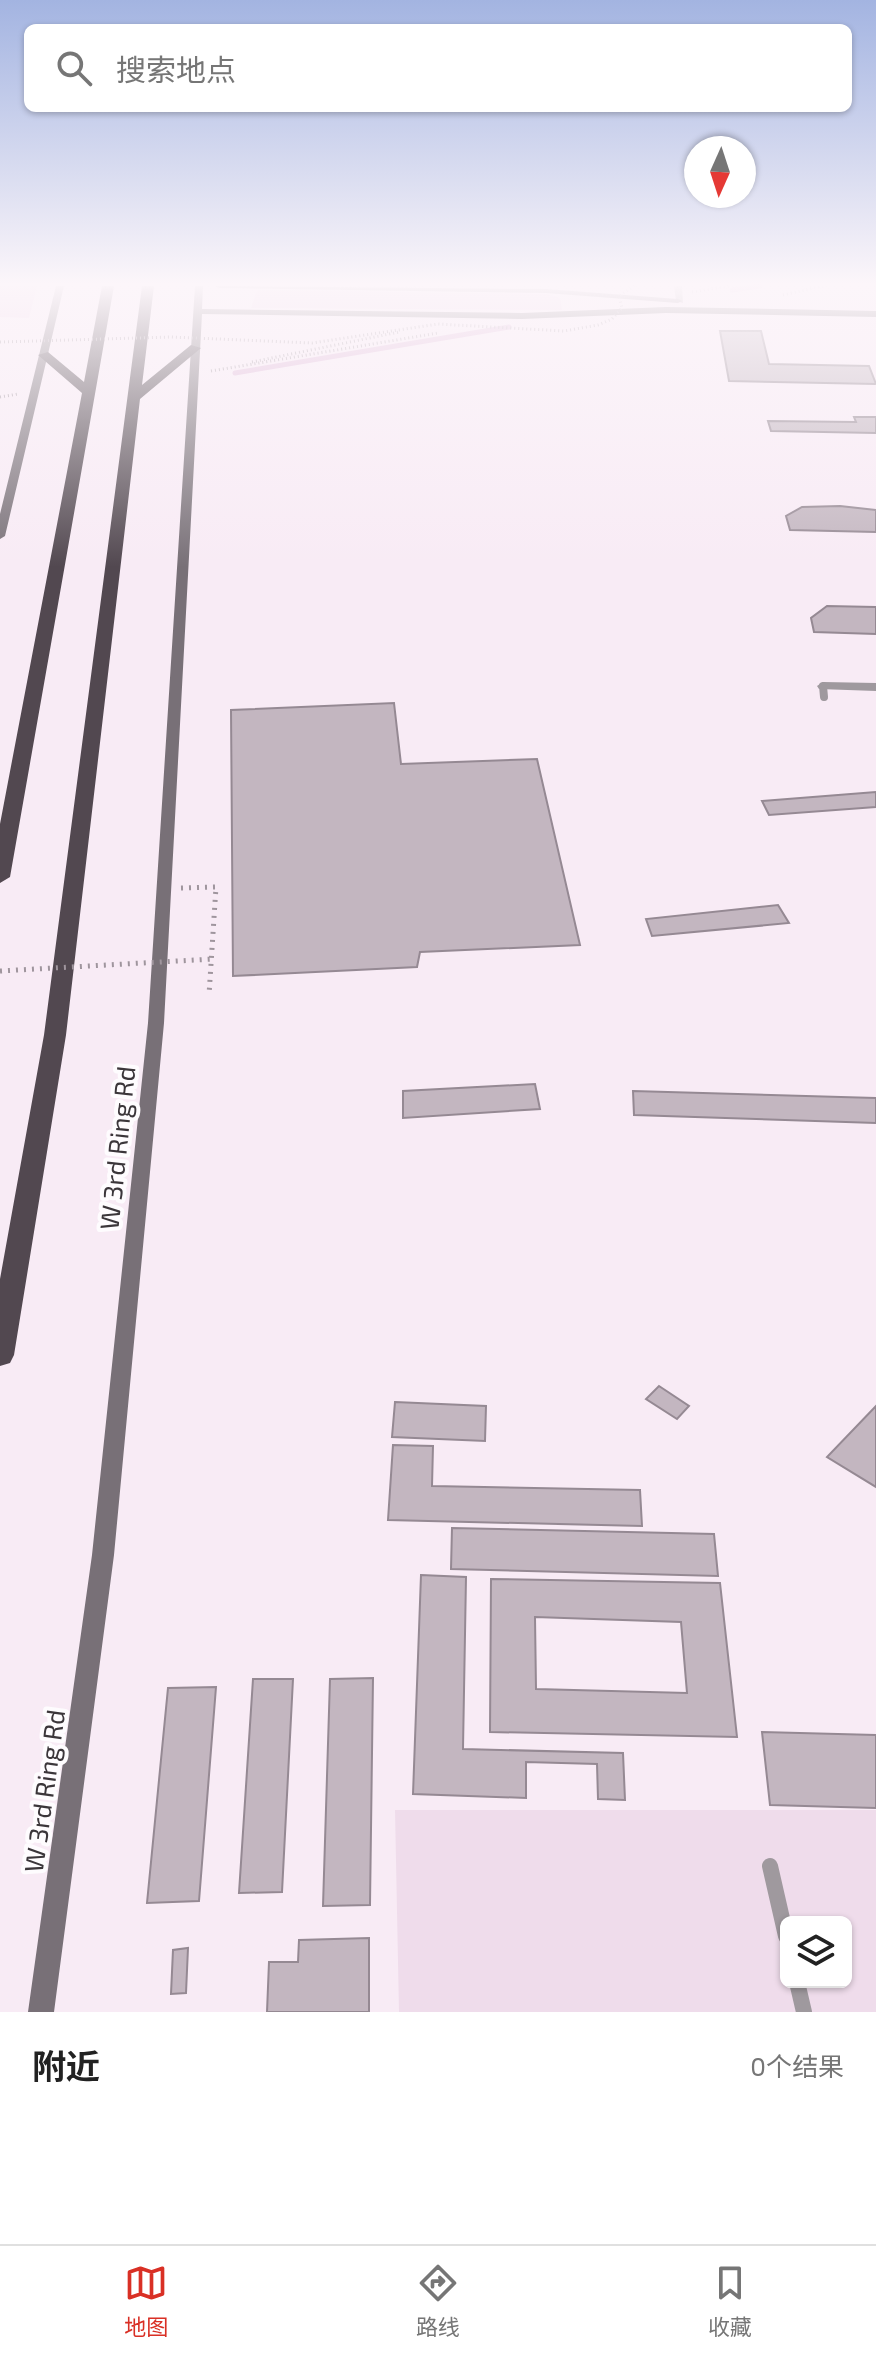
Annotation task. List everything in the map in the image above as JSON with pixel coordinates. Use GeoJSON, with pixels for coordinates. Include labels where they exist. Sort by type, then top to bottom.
{"type":"FeatureCollection","features":[{"type":"Feature","properties":{"kind":"highway"},"geometry":{"type":"LineString","coordinates":[[74,380],[89,392]]}},
{"type":"Feature","properties":{"kind":"highway"},"geometry":{"type":"LineString","coordinates":[[0,877],[91,380]]}},
{"type":"Feature","properties":{"kind":"highway"},"geometry":{"type":"LineString","coordinates":[[0,1355],[55,1035],[136,380]]}},
{"type":"Feature","properties":{"kind":"highway"},"geometry":{"type":"LineString","coordinates":[[134,398],[156,380]]}},
{"type":"Feature","properties":{"kind":"main road"},"geometry":{"type":"LineString","coordinates":[[0,536],[38,380]]}},
{"type":"Feature","properties":{"kind":"main road","name":"W 3rd Ring Rd"},"geometry":{"type":"LineString","coordinates":[[41,2012],[103,1555],[156,1023],[194,380]]}},
{"type":"Feature","properties":{"kind":"street"},"geometry":{"type":"LineString","coordinates":[[876,687],[824,691],[876,698]]}},
{"type":"Feature","properties":{"kind":"lane"},"geometry":{"type":"LineString","coordinates":[[770,1866],[781,1916]]}},
{"type":"Feature","properties":{"kind":"lane"},"geometry":{"type":"LineString","coordinates":[[798,1988],[804,2012]]}},
{"type":"Feature","properties":{"kind":"path"},"geometry":{"type":"LineString","coordinates":[[164,888],[216,887],[209,995]]}},
{"type":"Feature","properties":{"kind":"path"},"geometry":{"type":"LineString","coordinates":[[0,971],[213,959]]}},
{"type":"Feature","properties":{"kind":"shaded area"},"geometry":{"type":"Polygon","coordinates":[[[395,1810],[876,1810],[876,2012],[399,2012],[395,1810]]]}},
{"type":"Feature","properties":{"kind":"building"},"geometry":{"type":"Polygon","coordinates":[[[874,380],[876,384],[729,381],[874,380]]]}},
{"type":"Feature","properties":{"kind":"building"},"geometry":{"type":"Polygon","coordinates":[[[854,417],[876,417],[876,433],[771,431],[768,421],[856,422],[854,417]]]}},
{"type":"Feature","properties":{"kind":"building"},"geometry":{"type":"Polygon","coordinates":[[[840,506],[876,510],[876,532],[790,530],[786,516],[802,507],[840,506]]]}},
{"type":"Feature","properties":{"kind":"building"},"geometry":{"type":"Polygon","coordinates":[[[827,606],[876,607],[876,634],[814,632],[811,618],[827,606]]]}},
{"type":"Feature","properties":{"kind":"building"},"geometry":{"type":"Polygon","coordinates":[[[394,703],[401,764],[537,759],[580,945],[420,952],[417,967],[233,976],[231,710],[394,703]]]}},
{"type":"Feature","properties":{"kind":"building"},"geometry":{"type":"Polygon","coordinates":[[[876,792],[876,807],[769,815],[762,801],[876,792]]]}},
{"type":"Feature","properties":{"kind":"building"},"geometry":{"type":"Polygon","coordinates":[[[778,905],[789,923],[652,936],[646,919],[778,905]]]}},
{"type":"Feature","properties":{"kind":"building"},"geometry":{"type":"Polygon","coordinates":[[[535,1084],[540,1109],[403,1118],[403,1091],[535,1084]]]}},
{"type":"Feature","properties":{"kind":"building"},"geometry":{"type":"Polygon","coordinates":[[[633,1091],[876,1098],[876,1123],[634,1115],[633,1091]]]}},
{"type":"Feature","properties":{"kind":"building"},"geometry":{"type":"Polygon","coordinates":[[[659,1386],[689,1406],[677,1419],[646,1399],[659,1386]]]}},
{"type":"Feature","properties":{"kind":"building"},"geometry":{"type":"Polygon","coordinates":[[[395,1402],[486,1406],[485,1441],[392,1437],[395,1402]]]}},
{"type":"Feature","properties":{"kind":"building"},"geometry":{"type":"Polygon","coordinates":[[[876,1406],[876,1487],[827,1457],[876,1406]]]}},
{"type":"Feature","properties":{"kind":"building"},"geometry":{"type":"Polygon","coordinates":[[[393,1445],[433,1446],[432,1486],[640,1490],[642,1526],[388,1520],[393,1445]]]}},
{"type":"Feature","properties":{"kind":"building"},"geometry":{"type":"Polygon","coordinates":[[[452,1528],[714,1534],[718,1576],[451,1569],[452,1528]]]}},
{"type":"Feature","properties":{"kind":"building"},"geometry":{"type":"Polygon","coordinates":[[[421,1575],[466,1577],[463,1749],[623,1753],[625,1800],[598,1799],[597,1764],[526,1762],[526,1798],[413,1794],[421,1575]]]}},
{"type":"Feature","properties":{"kind":"building"},"geometry":{"type":"Polygon","coordinates":[[[491,1579],[720,1583],[737,1737],[490,1732],[491,1579]],[[535,1617],[536,1689],[687,1693],[681,1622],[535,1617]]]}},
{"type":"Feature","properties":{"kind":"building"},"geometry":{"type":"Polygon","coordinates":[[[373,1678],[370,1905],[323,1906],[330,1679],[373,1678]]]}},
{"type":"Feature","properties":{"kind":"building"},"geometry":{"type":"Polygon","coordinates":[[[253,1679],[293,1679],[282,1892],[239,1893],[253,1679]]]}},
{"type":"Feature","properties":{"kind":"building"},"geometry":{"type":"Polygon","coordinates":[[[216,1687],[199,1901],[147,1903],[168,1688],[216,1687]]]}},
{"type":"Feature","properties":{"kind":"building"},"geometry":{"type":"Polygon","coordinates":[[[762,1732],[876,1735],[876,1808],[770,1805],[762,1732]]]}},
{"type":"Feature","properties":{"kind":"building"},"geometry":{"type":"Polygon","coordinates":[[[369,1938],[369,2012],[267,2012],[269,1962],[298,1962],[299,1940],[369,1938]]]}},
{"type":"Feature","properties":{"kind":"building"},"geometry":{"type":"Polygon","coordinates":[[[188,1948],[186,1993],[171,1994],[173,1950],[188,1948]]]}}]}
